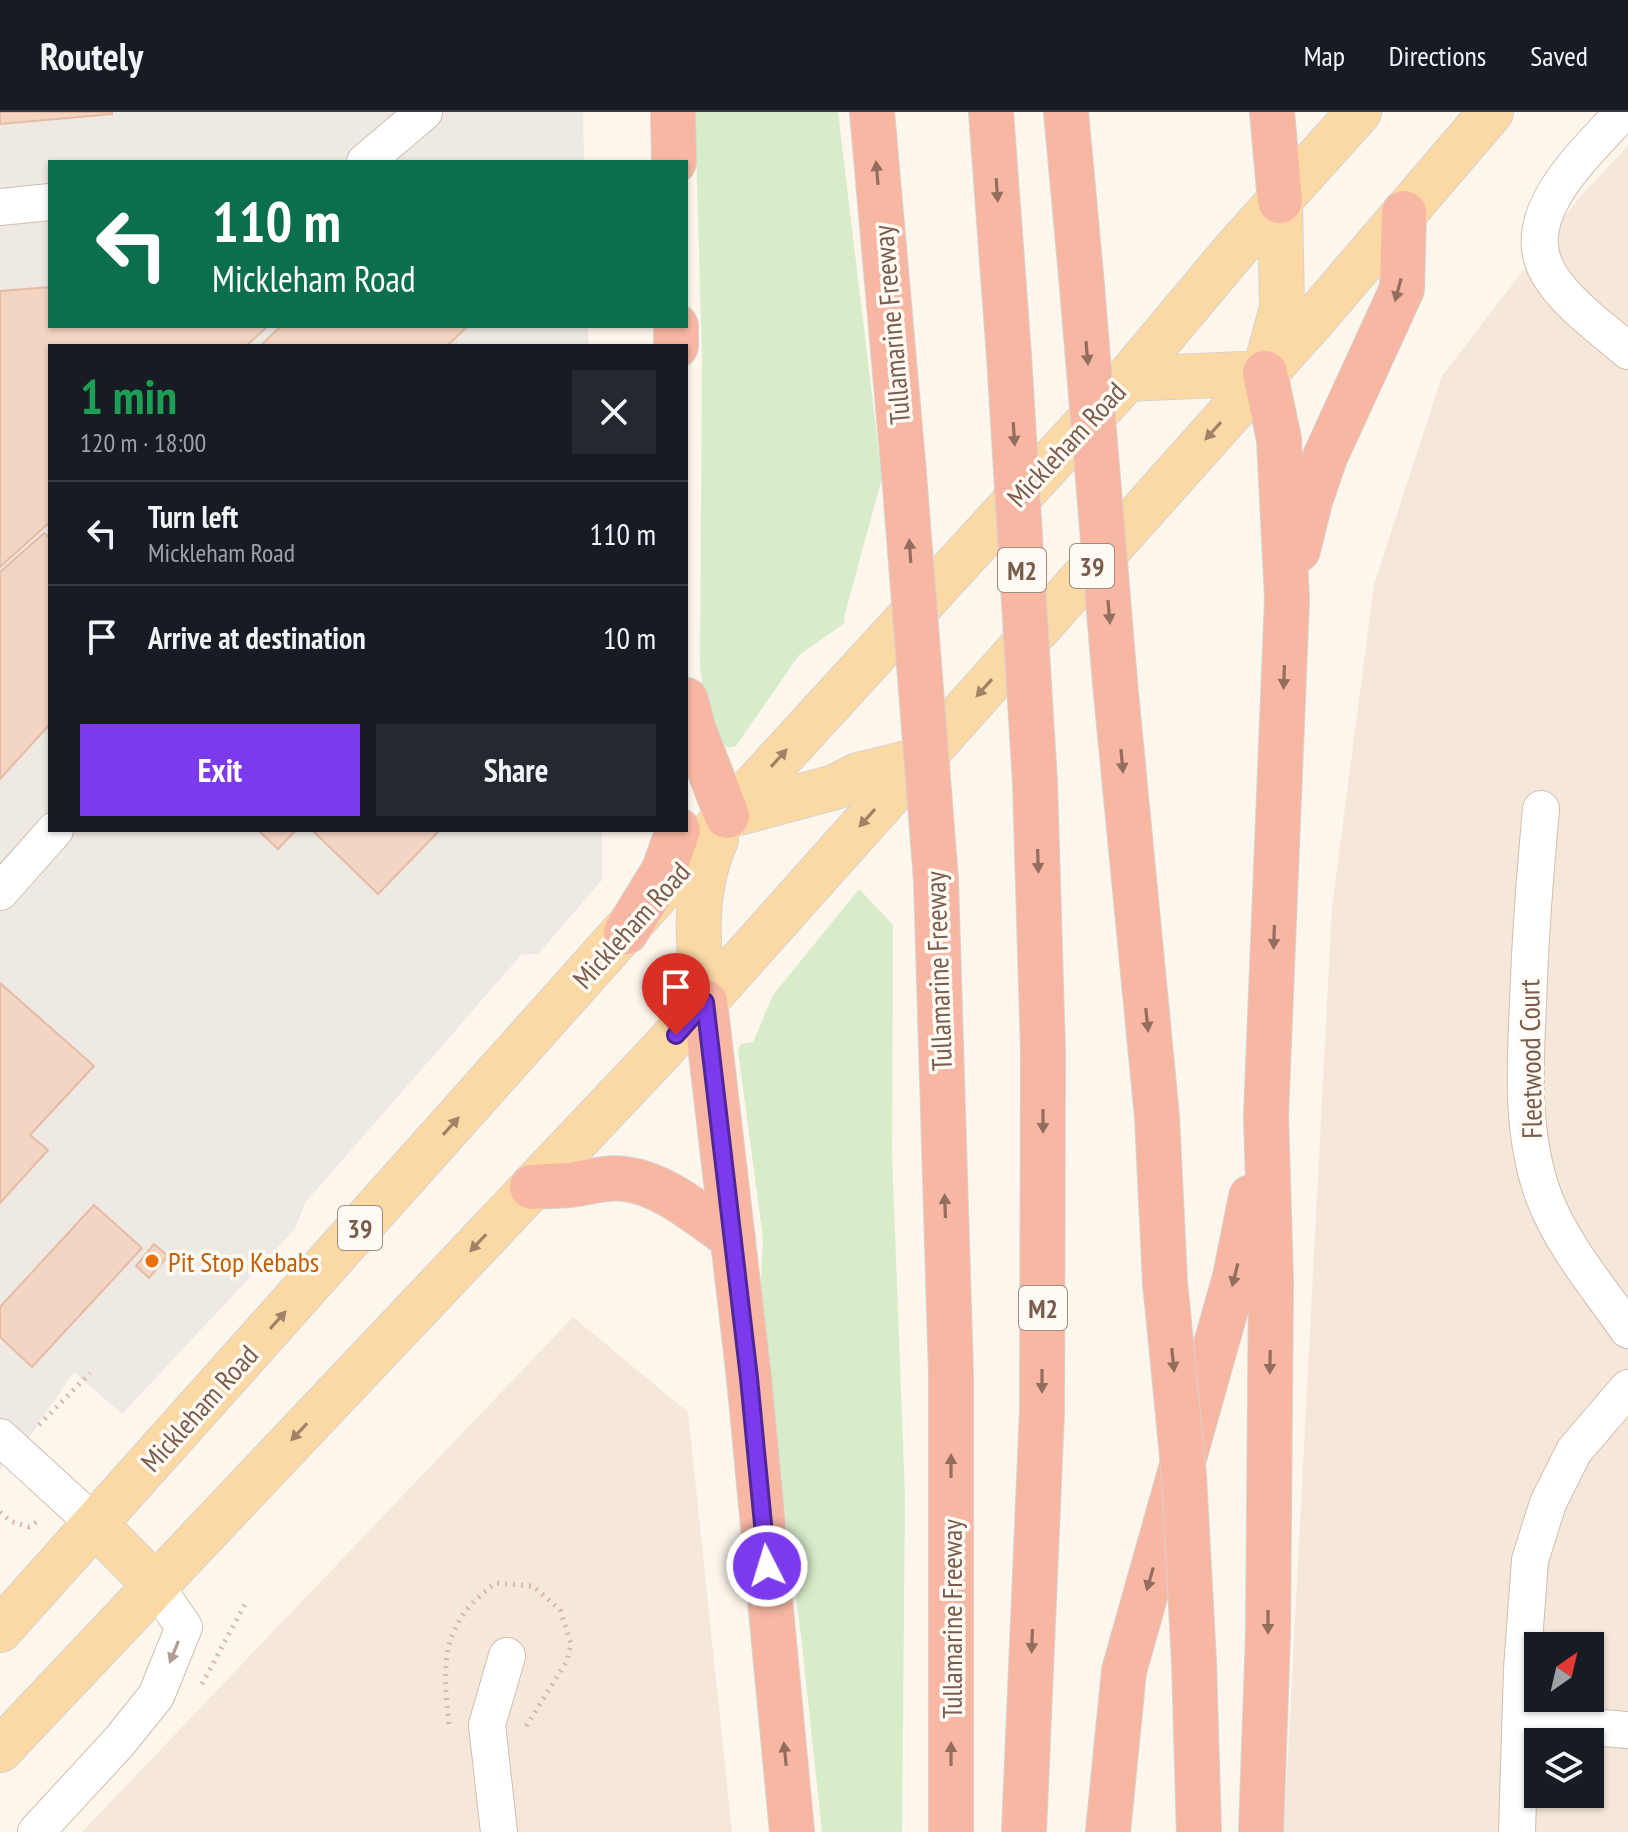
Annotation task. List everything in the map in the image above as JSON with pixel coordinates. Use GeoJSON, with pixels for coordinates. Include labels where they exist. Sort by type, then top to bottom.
{"type":"FeatureCollection","features":[{"type":"Feature","properties":{"kind":"highway"},"geometry":{"type":"LineString","coordinates":[[673,112],[674,160]]}},
{"type":"Feature","properties":{"kind":"highway","name":"Tullamarine Freeway"},"geometry":{"type":"LineString","coordinates":[[872,112],[936,880],[951,1375],[951,1832]]}},
{"type":"Feature","properties":{"kind":"highway","name":"M2"},"geometry":{"type":"LineString","coordinates":[[991,112],[1035,783],[1043,1052],[1042,1411],[1024,1832]]}},
{"type":"Feature","properties":{"kind":"highway"},"geometry":{"type":"LineString","coordinates":[[1066,112],[1115,683],[1157,1117],[1165,1282],[1184,1476],[1199,1832]]}},
{"type":"Feature","properties":{"kind":"highway"},"geometry":{"type":"LineString","coordinates":[[1272,112],[1280,201]]}},
{"type":"Feature","properties":{"kind":"highway"},"geometry":{"type":"LineString","coordinates":[[1287,599],[1310,501],[1325,457],[1402,289],[1404,213]]}},
{"type":"Feature","properties":{"kind":"highway"},"geometry":{"type":"LineString","coordinates":[[1261,1832],[1268,1634],[1271,1280],[1266,1116],[1287,599],[1279,439],[1265,373]]}},
{"type":"Feature","properties":{"kind":"highway"},"geometry":{"type":"LineString","coordinates":[[688,708],[727,816]]}},
{"type":"Feature","properties":{"kind":"highway"},"geometry":{"type":"LineString","coordinates":[[626,932],[664,870],[677,832]]}},
{"type":"Feature","properties":{"kind":"highway"},"geometry":{"type":"LineString","coordinates":[[705,1002],[751,1393],[792,1832]]}},
{"type":"Feature","properties":{"kind":"highway"},"geometry":{"type":"LineString","coordinates":[[1108,1832],[1124,1671],[1235,1277],[1266,1116]]}},
{"type":"Feature","properties":{"kind":"highway"},"geometry":{"type":"LineString","coordinates":[[532,1187],[572,1185],[599,1179],[622,1178],[642,1182],[665,1192],[733,1238]]}},
{"type":"Feature","properties":{"kind":"main road","name":"Mickleham Road"},"geometry":{"type":"LineString","coordinates":[[0,1630],[17,1596],[95,1524],[727,816],[1127,379],[1359,112]]}},
{"type":"Feature","properties":{"kind":"main road","name":"39"},"geometry":{"type":"LineString","coordinates":[[0,1750],[705,1002],[1265,373],[1491,112]]}},
{"type":"Feature","properties":{"kind":"main road"},"geometry":{"type":"LineString","coordinates":[[1127,379],[1265,373],[1282,308],[1280,201]]}},
{"type":"Feature","properties":{"kind":"main road"},"geometry":{"type":"LineString","coordinates":[[705,1002],[699,960],[699,890],[710,853],[727,816],[835,787],[858,775],[919,760]]}},
{"type":"Feature","properties":{"kind":"main road"},"geometry":{"type":"LineString","coordinates":[[95,1524],[155,1585]]}},
{"type":"Feature","properties":{"kind":"street"},"geometry":{"type":"LineString","coordinates":[[367,160],[424,112]]}},
{"type":"Feature","properties":{"kind":"street"},"geometry":{"type":"LineString","coordinates":[[1623,112],[1553,192],[1538,238],[1550,277],[1564,294],[1628,351]]}},
{"type":"Feature","properties":{"kind":"street"},"geometry":{"type":"LineString","coordinates":[[0,207],[48,202]]}},
{"type":"Feature","properties":{"kind":"street","name":"Fleetwood Court"},"geometry":{"type":"LineString","coordinates":[[1541,809],[1531,920],[1525,1059],[1530,1146],[1544,1197],[1565,1238],[1628,1330]]}},
{"type":"Feature","properties":{"kind":"street"},"geometry":{"type":"LineString","coordinates":[[0,892],[53,832]]}},
{"type":"Feature","properties":{"kind":"street"},"geometry":{"type":"LineString","coordinates":[[1517,1832],[1530,1560],[1548,1503],[1574,1451],[1628,1388]]}},
{"type":"Feature","properties":{"kind":"street"},"geometry":{"type":"LineString","coordinates":[[8,1444],[95,1524]]}},
{"type":"Feature","properties":{"kind":"street"},"geometry":{"type":"LineString","coordinates":[[36,1832],[119,1742],[156,1696],[184,1627],[155,1585]]}},
{"type":"Feature","properties":{"kind":"street"},"geometry":{"type":"LineString","coordinates":[[499,1832],[487,1725],[507,1656]]}},
{"type":"Feature","properties":{"kind":"street"},"geometry":{"type":"LineString","coordinates":[[1521,1721],[1628,1730]]}},
{"type":"Feature","properties":{"kind":"path"},"geometry":{"type":"LineString","coordinates":[[8,1444],[90,1373]]}},
{"type":"Feature","properties":{"kind":"shaded area"},"geometry":{"type":"Polygon","coordinates":[[[0,112],[583,112],[584,160],[48,160],[48,328],[588,328],[589,344],[48,344],[48,832],[602,832],[602,880],[538,954],[522,954],[305,1203],[295,1229],[122,1414],[74,1372],[24,1445],[0,1470],[0,112]]]}},
{"type":"Feature","properties":{"kind":"shaded area"},"geometry":{"type":"Polygon","coordinates":[[[1628,146],[1628,1832],[1284,1832],[1332,907],[1374,585],[1442,376],[1578,199],[1628,146]]]}},
{"type":"Feature","properties":{"kind":"shaded area"},"geometry":{"type":"Polygon","coordinates":[[[573,1317],[688,1412],[732,1832],[82,1832],[573,1317]]]}},
{"type":"Feature","properties":{"kind":"green space"},"geometry":{"type":"Polygon","coordinates":[[[695,112],[838,112],[882,478],[844,617],[845,623],[799,655],[736,746],[728,748],[711,722],[700,667],[702,358],[695,112]]]}},
{"type":"Feature","properties":{"kind":"green space"},"geometry":{"type":"Polygon","coordinates":[[[859,889],[893,925],[892,1154],[905,1496],[902,1832],[822,1832],[801,1635],[759,1317],[763,1239],[738,1050],[741,1044],[753,1042],[773,995],[859,889]]]}},
{"type":"Feature","properties":{"kind":"building"},"geometry":{"type":"Polygon","coordinates":[[[0,112],[112,112],[112,114],[0,124],[0,112]]]}},
{"type":"Feature","properties":{"kind":"building"},"geometry":{"type":"Polygon","coordinates":[[[48,287],[48,328],[266,328],[248,344],[48,344],[48,524],[0,567],[0,291],[48,287]]]}},
{"type":"Feature","properties":{"kind":"building"},"geometry":{"type":"Polygon","coordinates":[[[279,328],[466,328],[449,344],[262,344],[279,328]]]}},
{"type":"Feature","properties":{"kind":"building"},"geometry":{"type":"Polygon","coordinates":[[[44,533],[48,536],[48,726],[0,779],[0,572],[44,533]]]}},
{"type":"Feature","properties":{"kind":"building"},"geometry":{"type":"Polygon","coordinates":[[[260,832],[294,832],[278,849],[260,832]]]}},
{"type":"Feature","properties":{"kind":"building"},"geometry":{"type":"Polygon","coordinates":[[[314,832],[438,832],[378,894],[314,832]]]}},
{"type":"Feature","properties":{"kind":"building"},"geometry":{"type":"Polygon","coordinates":[[[0,983],[94,1066],[30,1135],[48,1150],[0,1203],[0,983]]]}},
{"type":"Feature","properties":{"kind":"building"},"geometry":{"type":"Polygon","coordinates":[[[94,1205],[142,1248],[32,1367],[0,1337],[0,1307],[94,1205]]]}},
{"type":"Feature","properties":{"kind":"building","name":"Pit Stop Kebabs"},"geometry":{"type":"Polygon","coordinates":[[[154,1244],[168,1256],[149,1278],[136,1266],[154,1244]]]}},
{"type":"Feature","properties":{"kind":"place","name":"Pit Stop Kebabs"},"geometry":{"type":"Point","coordinates":[152,1261]}},
{"type":"Feature","properties":{"kind":"route"},"geometry":{"type":"LineString","coordinates":[[676,1035],[705,1002],[749,1378],[767,1566]]}}]}
